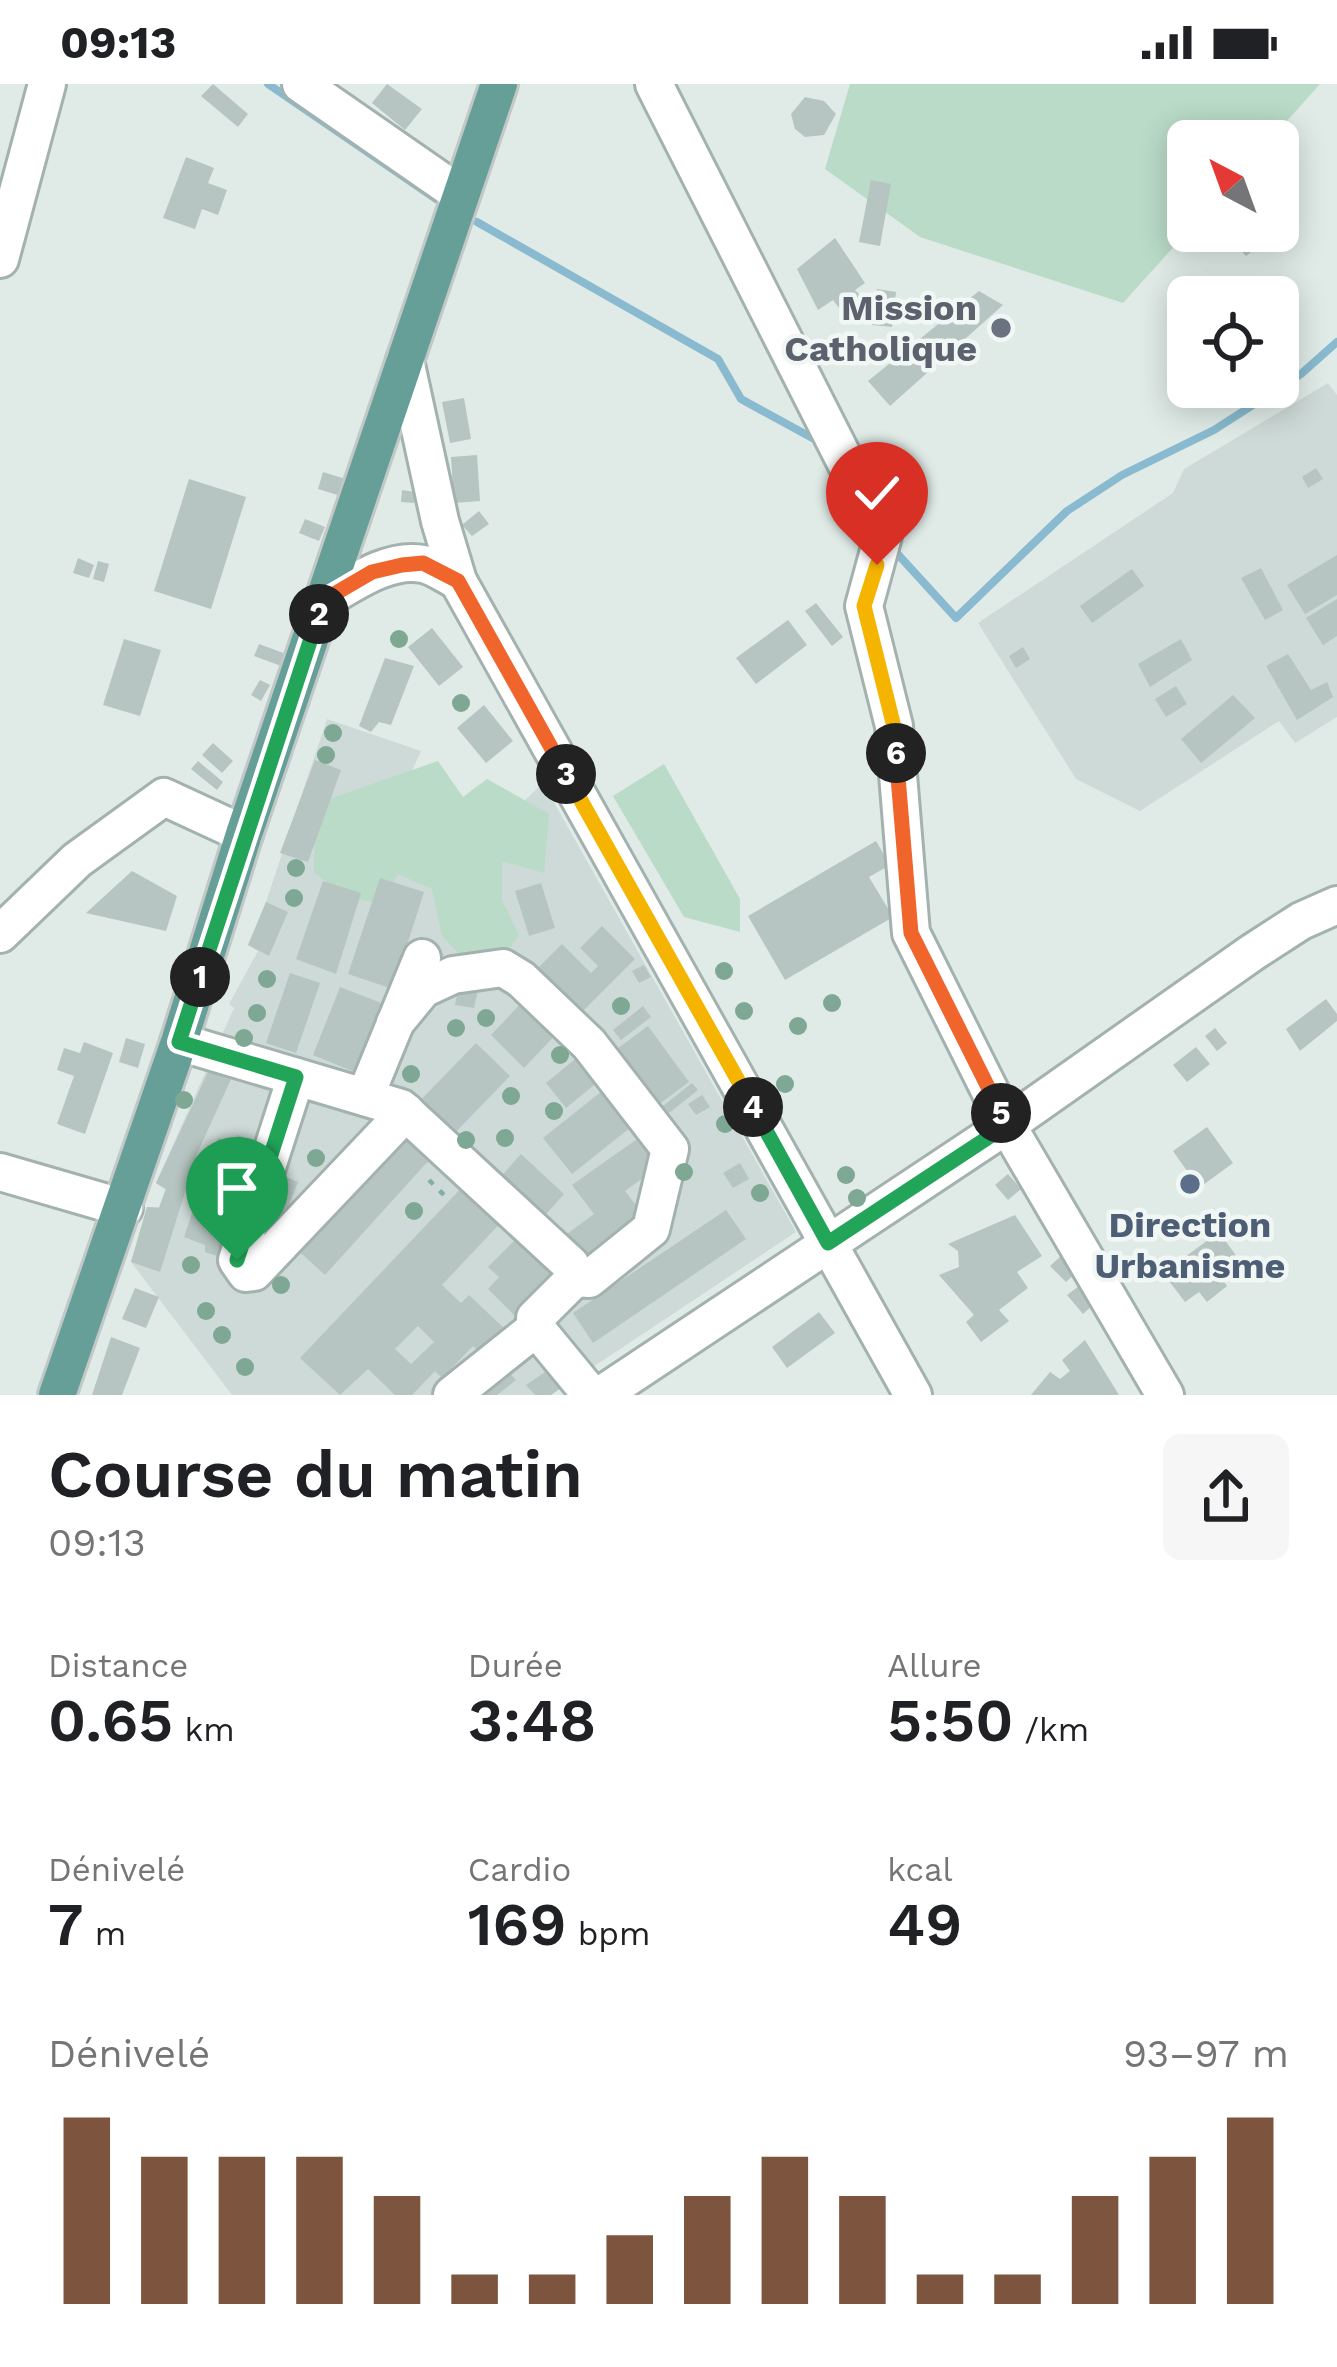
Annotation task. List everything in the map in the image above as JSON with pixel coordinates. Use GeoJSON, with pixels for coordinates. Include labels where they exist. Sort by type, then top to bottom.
{"type":"FeatureCollection","features":[{"type":"Feature","properties":{"kind":"main road"},"geometry":{"type":"LineString","coordinates":[[57,1395],[124,1208],[244,834],[499,84]]}},
{"type":"Feature","properties":{"kind":"street"},"geometry":{"type":"LineString","coordinates":[[0,260],[46,84]]}},
{"type":"Feature","properties":{"kind":"street"},"geometry":{"type":"LineString","coordinates":[[301,84],[461,196]]}},
{"type":"Feature","properties":{"kind":"street"},"geometry":{"type":"LineString","coordinates":[[654,84],[883,536],[864,606],[894,727],[911,933],[1007,1125],[1165,1395]]}},
{"type":"Feature","properties":{"kind":"street"},"geometry":{"type":"LineString","coordinates":[[405,360],[458,581],[913,1395]]}},
{"type":"Feature","properties":{"kind":"street"},"geometry":{"type":"LineString","coordinates":[[324,600],[372,572],[402,565],[423,563],[458,581]]}},
{"type":"Feature","properties":{"kind":"street"},"geometry":{"type":"LineString","coordinates":[[0,934],[77,860],[164,797],[244,834]]}},
{"type":"Feature","properties":{"kind":"street"},"geometry":{"type":"LineString","coordinates":[[601,1395],[1007,1125],[1252,952],[1301,920],[1337,905]]}},
{"type":"Feature","properties":{"kind":"street"},"geometry":{"type":"LineString","coordinates":[[365,1097],[422,958]]}},
{"type":"Feature","properties":{"kind":"street"},"geometry":{"type":"LineString","coordinates":[[395,1024],[424,988],[453,975],[503,968],[521,979],[589,1044],[670,1148],[651,1228],[590,1279],[575,1278],[535,1318],[536,1328],[591,1395]]}},
{"type":"Feature","properties":{"kind":"street"},"geometry":{"type":"LineString","coordinates":[[179,1042],[406,1112],[559,1253],[571,1265],[575,1278]]}},
{"type":"Feature","properties":{"kind":"street"},"geometry":{"type":"LineString","coordinates":[[296,1077],[237,1260],[246,1273],[254,1272],[406,1112]]}},
{"type":"Feature","properties":{"kind":"street"},"geometry":{"type":"LineString","coordinates":[[0,1172],[124,1208]]}},
{"type":"Feature","properties":{"kind":"street"},"geometry":{"type":"LineString","coordinates":[[452,1395],[536,1328]]}},
{"type":"Feature","properties":{"kind":"path"},"geometry":{"type":"LineString","coordinates":[[429,1180],[449,1200]]}},
{"type":"Feature","properties":{"kind":"shaded area"},"geometry":{"type":"Polygon","coordinates":[[[1328,383],[1337,395],[1337,717],[1295,743],[1279,721],[1140,811],[1076,779],[978,623],[1173,493],[1184,469],[1286,408],[1299,408],[1299,400],[1328,383]]]}},
{"type":"Feature","properties":{"kind":"shaded area"},"geometry":{"type":"Polygon","coordinates":[[[327,719],[421,751],[407,782],[500,824],[543,783],[796,1232],[551,1395],[232,1395],[131,1262],[147,1207],[159,1207],[165,1190],[156,1183],[234,1008],[229,1004],[258,951],[248,945],[327,719]]]}},
{"type":"Feature","properties":{"kind":"green space"},"geometry":{"type":"Polygon","coordinates":[[[850,84],[1320,84],[1288,120],[1167,120],[1169,252],[1123,303],[920,237],[825,169],[850,84]]]}},
{"type":"Feature","properties":{"kind":"green space"},"geometry":{"type":"Polygon","coordinates":[[[438,761],[463,797],[487,779],[549,814],[544,873],[502,861],[502,900],[519,935],[486,981],[442,936],[432,889],[398,874],[382,903],[347,898],[314,872],[315,804],[438,761]]]}},
{"type":"Feature","properties":{"kind":"green space"},"geometry":{"type":"Polygon","coordinates":[[[664,764],[740,899],[740,932],[684,917],[613,796],[664,764]]]}},
{"type":"Feature","properties":{"kind":"building"},"geometry":{"type":"Polygon","coordinates":[[[213,84],[248,114],[238,127],[201,96],[213,84]]]}},
{"type":"Feature","properties":{"kind":"building"},"geometry":{"type":"Polygon","coordinates":[[[387,84],[422,109],[405,130],[372,103],[387,84]]]}},
{"type":"Feature","properties":{"kind":"building"},"geometry":{"type":"Polygon","coordinates":[[[805,97],[824,101],[836,114],[824,135],[805,137],[795,129],[791,114],[805,97]]]}},
{"type":"Feature","properties":{"kind":"building"},"geometry":{"type":"Polygon","coordinates":[[[186,157],[214,168],[208,183],[227,190],[218,215],[202,209],[195,229],[163,218],[186,157]]]}},
{"type":"Feature","properties":{"kind":"building"},"geometry":{"type":"Polygon","coordinates":[[[871,180],[891,184],[880,246],[859,242],[871,180]]]}},
{"type":"Feature","properties":{"kind":"building"},"geometry":{"type":"Polygon","coordinates":[[[835,238],[865,283],[855,290],[864,299],[843,313],[833,300],[818,310],[797,269],[835,238]]]}},
{"type":"Feature","properties":{"kind":"building"},"geometry":{"type":"Polygon","coordinates":[[[877,289],[896,292],[892,327],[872,325],[877,289]]]}},
{"type":"Feature","properties":{"kind":"building"},"geometry":{"type":"Polygon","coordinates":[[[979,291],[1003,305],[890,406],[868,381],[979,291]]]}},
{"type":"Feature","properties":{"kind":"building"},"geometry":{"type":"Polygon","coordinates":[[[464,398],[471,439],[450,443],[442,402],[464,398]]]}},
{"type":"Feature","properties":{"kind":"building"},"geometry":{"type":"Polygon","coordinates":[[[477,455],[480,501],[454,503],[451,457],[477,455]]]}},
{"type":"Feature","properties":{"kind":"building"},"geometry":{"type":"Polygon","coordinates":[[[1316,468],[1323,479],[1308,488],[1302,477],[1316,468]]]}},
{"type":"Feature","properties":{"kind":"building"},"geometry":{"type":"Polygon","coordinates":[[[323,472],[352,481],[347,498],[318,489],[323,472]]]}},
{"type":"Feature","properties":{"kind":"building"},"geometry":{"type":"Polygon","coordinates":[[[189,479],[246,497],[211,609],[154,591],[189,479]]]}},
{"type":"Feature","properties":{"kind":"building"},"geometry":{"type":"Polygon","coordinates":[[[402,490],[415,492],[414,503],[401,502],[402,490]]]}},
{"type":"Feature","properties":{"kind":"building"},"geometry":{"type":"Polygon","coordinates":[[[479,511],[489,524],[472,536],[462,525],[479,511]]]}},
{"type":"Feature","properties":{"kind":"building"},"geometry":{"type":"Polygon","coordinates":[[[305,519],[325,527],[319,541],[299,533],[305,519]]]}},
{"type":"Feature","properties":{"kind":"building"},"geometry":{"type":"Polygon","coordinates":[[[1337,555],[1337,595],[1305,614],[1287,585],[1337,555]]]}},
{"type":"Feature","properties":{"kind":"building"},"geometry":{"type":"Polygon","coordinates":[[[78,558],[94,565],[89,578],[73,573],[78,558]]]}},
{"type":"Feature","properties":{"kind":"building"},"geometry":{"type":"Polygon","coordinates":[[[98,561],[109,564],[104,582],[93,579],[98,561]]]}},
{"type":"Feature","properties":{"kind":"building"},"geometry":{"type":"Polygon","coordinates":[[[1261,568],[1283,610],[1265,620],[1241,578],[1261,568]]]}},
{"type":"Feature","properties":{"kind":"building"},"geometry":{"type":"Polygon","coordinates":[[[1132,569],[1144,586],[1092,623],[1080,606],[1132,569]]]}},
{"type":"Feature","properties":{"kind":"building"},"geometry":{"type":"Polygon","coordinates":[[[1337,599],[1337,636],[1323,645],[1306,618],[1337,599]]]}},
{"type":"Feature","properties":{"kind":"building"},"geometry":{"type":"Polygon","coordinates":[[[816,603],[843,637],[832,646],[805,611],[816,603]]]}},
{"type":"Feature","properties":{"kind":"building"},"geometry":{"type":"Polygon","coordinates":[[[788,620],[807,645],[756,684],[736,658],[788,620]]]}},
{"type":"Feature","properties":{"kind":"building"},"geometry":{"type":"Polygon","coordinates":[[[432,628],[463,667],[439,686],[408,647],[432,628]]]}},
{"type":"Feature","properties":{"kind":"building"},"geometry":{"type":"Polygon","coordinates":[[[124,639],[161,650],[140,716],[103,705],[124,639]]]}},
{"type":"Feature","properties":{"kind":"building"},"geometry":{"type":"Polygon","coordinates":[[[1181,639],[1192,660],[1150,687],[1138,664],[1181,639]]]}},
{"type":"Feature","properties":{"kind":"building"},"geometry":{"type":"Polygon","coordinates":[[[259,644],[286,654],[281,666],[254,656],[259,644]]]}},
{"type":"Feature","properties":{"kind":"building"},"geometry":{"type":"Polygon","coordinates":[[[1023,647],[1030,659],[1016,668],[1009,656],[1023,647]]]}},
{"type":"Feature","properties":{"kind":"building"},"geometry":{"type":"Polygon","coordinates":[[[1288,654],[1311,690],[1327,682],[1333,697],[1297,720],[1266,666],[1288,654]]]}},
{"type":"Feature","properties":{"kind":"building"},"geometry":{"type":"Polygon","coordinates":[[[385,658],[414,666],[391,725],[379,722],[371,732],[359,726],[385,658]]]}},
{"type":"Feature","properties":{"kind":"building"},"geometry":{"type":"Polygon","coordinates":[[[260,680],[270,685],[261,701],[251,695],[260,680]]]}},
{"type":"Feature","properties":{"kind":"building"},"geometry":{"type":"Polygon","coordinates":[[[1176,686],[1187,704],[1166,717],[1155,699],[1176,686]]]}},
{"type":"Feature","properties":{"kind":"building"},"geometry":{"type":"Polygon","coordinates":[[[1233,695],[1255,718],[1201,763],[1181,739],[1233,695]]]}},
{"type":"Feature","properties":{"kind":"building"},"geometry":{"type":"Polygon","coordinates":[[[484,705],[513,741],[486,763],[457,728],[484,705]]]}},
{"type":"Feature","properties":{"kind":"building"},"geometry":{"type":"Polygon","coordinates":[[[213,743],[233,761],[222,773],[202,755],[213,743]]]}},
{"type":"Feature","properties":{"kind":"building"},"geometry":{"type":"Polygon","coordinates":[[[315,760],[341,770],[308,862],[280,853],[315,760]]]}},
{"type":"Feature","properties":{"kind":"building"},"geometry":{"type":"Polygon","coordinates":[[[198,761],[223,782],[217,790],[191,769],[198,761]]]}},
{"type":"Feature","properties":{"kind":"building"},"geometry":{"type":"Polygon","coordinates":[[[876,841],[890,865],[869,877],[893,917],[785,980],[748,916],[876,841]]]}},
{"type":"Feature","properties":{"kind":"building"},"geometry":{"type":"Polygon","coordinates":[[[132,871],[177,896],[166,931],[86,913],[132,871]]]}},
{"type":"Feature","properties":{"kind":"building"},"geometry":{"type":"Polygon","coordinates":[[[380,878],[424,892],[393,989],[348,974],[380,878]]]}},
{"type":"Feature","properties":{"kind":"building"},"geometry":{"type":"Polygon","coordinates":[[[323,881],[361,893],[336,974],[296,959],[323,881]]]}},
{"type":"Feature","properties":{"kind":"building"},"geometry":{"type":"Polygon","coordinates":[[[541,883],[555,928],[529,936],[515,891],[541,883]]]}},
{"type":"Feature","properties":{"kind":"building"},"geometry":{"type":"Polygon","coordinates":[[[266,902],[288,912],[269,956],[248,945],[266,902]]]}},
{"type":"Feature","properties":{"kind":"building"},"geometry":{"type":"Polygon","coordinates":[[[602,926],[635,959],[573,1021],[529,977],[562,944],[591,973],[598,966],[580,948],[602,926]]]}},
{"type":"Feature","properties":{"kind":"building"},"geometry":{"type":"Polygon","coordinates":[[[644,965],[651,977],[639,983],[632,971],[644,965]]]}},
{"type":"Feature","properties":{"kind":"building"},"geometry":{"type":"Polygon","coordinates":[[[290,973],[320,983],[296,1053],[266,1043],[290,973]]]}},
{"type":"Feature","properties":{"kind":"building"},"geometry":{"type":"Polygon","coordinates":[[[460,982],[479,986],[474,1008],[455,1005],[460,982]]]}},
{"type":"Feature","properties":{"kind":"building"},"geometry":{"type":"Polygon","coordinates":[[[340,987],[384,1004],[357,1073],[313,1055],[340,987]]]}},
{"type":"Feature","properties":{"kind":"building"},"geometry":{"type":"Polygon","coordinates":[[[527,997],[561,1029],[524,1068],[491,1035],[527,997]]]}},
{"type":"Feature","properties":{"kind":"building"},"geometry":{"type":"Polygon","coordinates":[[[1326,999],[1337,1021],[1300,1051],[1286,1029],[1326,999]]]}},
{"type":"Feature","properties":{"kind":"building"},"geometry":{"type":"Polygon","coordinates":[[[643,1006],[651,1017],[621,1040],[613,1030],[643,1006]]]}},
{"type":"Feature","properties":{"kind":"building"},"geometry":{"type":"Polygon","coordinates":[[[648,1026],[689,1082],[647,1113],[620,1064],[625,1060],[617,1049],[648,1026]]]}},
{"type":"Feature","properties":{"kind":"building"},"geometry":{"type":"Polygon","coordinates":[[[1215,1028],[1227,1043],[1217,1051],[1205,1036],[1215,1028]]]}},
{"type":"Feature","properties":{"kind":"building"},"geometry":{"type":"Polygon","coordinates":[[[126,1038],[145,1044],[138,1068],[119,1062],[126,1038]]]}},
{"type":"Feature","properties":{"kind":"building"},"geometry":{"type":"Polygon","coordinates":[[[84,1042],[113,1053],[85,1134],[57,1124],[74,1076],[57,1070],[64,1048],[80,1053],[84,1042]]]}},
{"type":"Feature","properties":{"kind":"building"},"geometry":{"type":"Polygon","coordinates":[[[476,1043],[510,1076],[446,1142],[412,1109],[476,1043]]]}},
{"type":"Feature","properties":{"kind":"building"},"geometry":{"type":"Polygon","coordinates":[[[1196,1047],[1210,1064],[1187,1082],[1173,1065],[1196,1047]]]}},
{"type":"Feature","properties":{"kind":"building"},"geometry":{"type":"Polygon","coordinates":[[[579,1056],[599,1081],[566,1108],[546,1083],[579,1056]]]}},
{"type":"Feature","properties":{"kind":"building"},"geometry":{"type":"Polygon","coordinates":[[[208,1072],[231,1079],[197,1154],[160,1272],[131,1262],[147,1207],[159,1208],[166,1189],[156,1183],[208,1072]]]}},
{"type":"Feature","properties":{"kind":"building"},"geometry":{"type":"Polygon","coordinates":[[[692,1083],[698,1090],[669,1113],[663,1106],[692,1083]]]}},
{"type":"Feature","properties":{"kind":"building"},"geometry":{"type":"Polygon","coordinates":[[[602,1091],[631,1127],[572,1174],[543,1138],[602,1091]]]}},
{"type":"Feature","properties":{"kind":"building"},"geometry":{"type":"Polygon","coordinates":[[[702,1095],[710,1107],[696,1115],[688,1104],[702,1095]]]}},
{"type":"Feature","properties":{"kind":"building"},"geometry":{"type":"Polygon","coordinates":[[[1207,1127],[1233,1163],[1199,1188],[1173,1151],[1207,1127]]]}},
{"type":"Feature","properties":{"kind":"building"},"geometry":{"type":"Polygon","coordinates":[[[647,1132],[655,1169],[625,1191],[644,1216],[583,1263],[563,1237],[594,1214],[572,1185],[647,1132]]]}},
{"type":"Feature","properties":{"kind":"building"},"geometry":{"type":"Polygon","coordinates":[[[237,1135],[269,1146],[229,1260],[205,1252],[205,1245],[184,1237],[218,1138],[235,1143],[237,1135]]]}},
{"type":"Feature","properties":{"kind":"building"},"geometry":{"type":"Polygon","coordinates":[[[407,1138],[430,1159],[325,1275],[291,1244],[376,1151],[386,1160],[407,1138]]]}},
{"type":"Feature","properties":{"kind":"building"},"geometry":{"type":"Polygon","coordinates":[[[521,1154],[564,1194],[540,1221],[496,1182],[521,1154]]]}},
{"type":"Feature","properties":{"kind":"building"},"geometry":{"type":"Polygon","coordinates":[[[740,1163],[749,1179],[733,1188],[723,1173],[740,1163]]]}},
{"type":"Feature","properties":{"kind":"building"},"geometry":{"type":"Polygon","coordinates":[[[276,1173],[298,1182],[284,1218],[262,1209],[276,1173]]]}},
{"type":"Feature","properties":{"kind":"building"},"geometry":{"type":"Polygon","coordinates":[[[1008,1174],[1021,1189],[1008,1200],[995,1185],[1008,1174]]]}},
{"type":"Feature","properties":{"kind":"building"},"geometry":{"type":"Polygon","coordinates":[[[468,1181],[506,1217],[442,1285],[461,1303],[469,1295],[508,1332],[485,1357],[473,1346],[442,1378],[435,1371],[412,1395],[395,1395],[368,1369],[340,1395],[300,1358],[468,1181]],[[418,1326],[395,1349],[411,1364],[434,1342],[418,1326]]]}},
{"type":"Feature","properties":{"kind":"building"},"geometry":{"type":"Polygon","coordinates":[[[726,1210],[746,1239],[593,1343],[573,1313],[726,1210]]]}},
{"type":"Feature","properties":{"kind":"building"},"geometry":{"type":"Polygon","coordinates":[[[1015,1215],[1042,1256],[1017,1272],[1028,1288],[999,1310],[1009,1321],[981,1342],[966,1322],[974,1315],[939,1275],[959,1267],[958,1251],[948,1244],[1015,1215]]]}},
{"type":"Feature","properties":{"kind":"building"},"geometry":{"type":"Polygon","coordinates":[[[524,1231],[561,1268],[514,1315],[488,1289],[499,1277],[488,1267],[524,1231]]]}},
{"type":"Feature","properties":{"kind":"building"},"geometry":{"type":"Polygon","coordinates":[[[1219,1232],[1240,1261],[1220,1276],[1227,1286],[1207,1302],[1199,1292],[1185,1302],[1163,1273],[1219,1232]]]}},
{"type":"Feature","properties":{"kind":"building"},"geometry":{"type":"Polygon","coordinates":[[[1062,1255],[1077,1272],[1066,1282],[1050,1266],[1062,1255]]]}},
{"type":"Feature","properties":{"kind":"building"},"geometry":{"type":"Polygon","coordinates":[[[1079,1286],[1094,1304],[1083,1314],[1067,1295],[1079,1286]]]}},
{"type":"Feature","properties":{"kind":"building"},"geometry":{"type":"Polygon","coordinates":[[[135,1288],[159,1297],[146,1328],[122,1319],[135,1288]]]}},
{"type":"Feature","properties":{"kind":"building"},"geometry":{"type":"Polygon","coordinates":[[[819,1312],[835,1333],[787,1368],[772,1347],[819,1312]]]}},
{"type":"Feature","properties":{"kind":"building"},"geometry":{"type":"Polygon","coordinates":[[[111,1337],[140,1348],[122,1395],[92,1395],[111,1337]]]}},
{"type":"Feature","properties":{"kind":"building"},"geometry":{"type":"Polygon","coordinates":[[[1085,1340],[1119,1395],[1031,1395],[1050,1372],[1060,1379],[1070,1371],[1062,1360],[1085,1340]]]}},
{"type":"Feature","properties":{"kind":"building"},"geometry":{"type":"Polygon","coordinates":[[[555,1365],[568,1383],[551,1395],[535,1395],[526,1385],[555,1365]]]}},
{"type":"Feature","properties":{"kind":"building"},"geometry":{"type":"Polygon","coordinates":[[[503,1366],[516,1380],[497,1395],[465,1395],[503,1366]]]}},
{"type":"Feature","properties":{"kind":"waterway"},"geometry":{"type":"LineString","coordinates":[[268,84],[436,199]]}},
{"type":"Feature","properties":{"kind":"waterway"},"geometry":{"type":"LineString","coordinates":[[477,222],[718,359],[741,399],[816,440]]}},
{"type":"Feature","properties":{"kind":"waterway"},"geometry":{"type":"LineString","coordinates":[[893,549],[956,618],[1067,511],[1122,475],[1214,430],[1301,374],[1337,342]]}},
{"type":"Feature","properties":{"kind":"place","name":"Mission Catholique"},"geometry":{"type":"Point","coordinates":[1001,328]}},
{"type":"Feature","properties":{"kind":"place","name":"Direction Urbanisme"},"geometry":{"type":"Point","coordinates":[1190,1184]}},
{"type":"Feature","properties":{"kind":"route"},"geometry":{"type":"LineString","coordinates":[[237,1260],[296,1077],[179,1042],[324,600],[372,572],[402,565],[423,563],[458,581],[828,1243],[1007,1125],[911,933],[894,727],[864,606],[877,565]]}}]}
